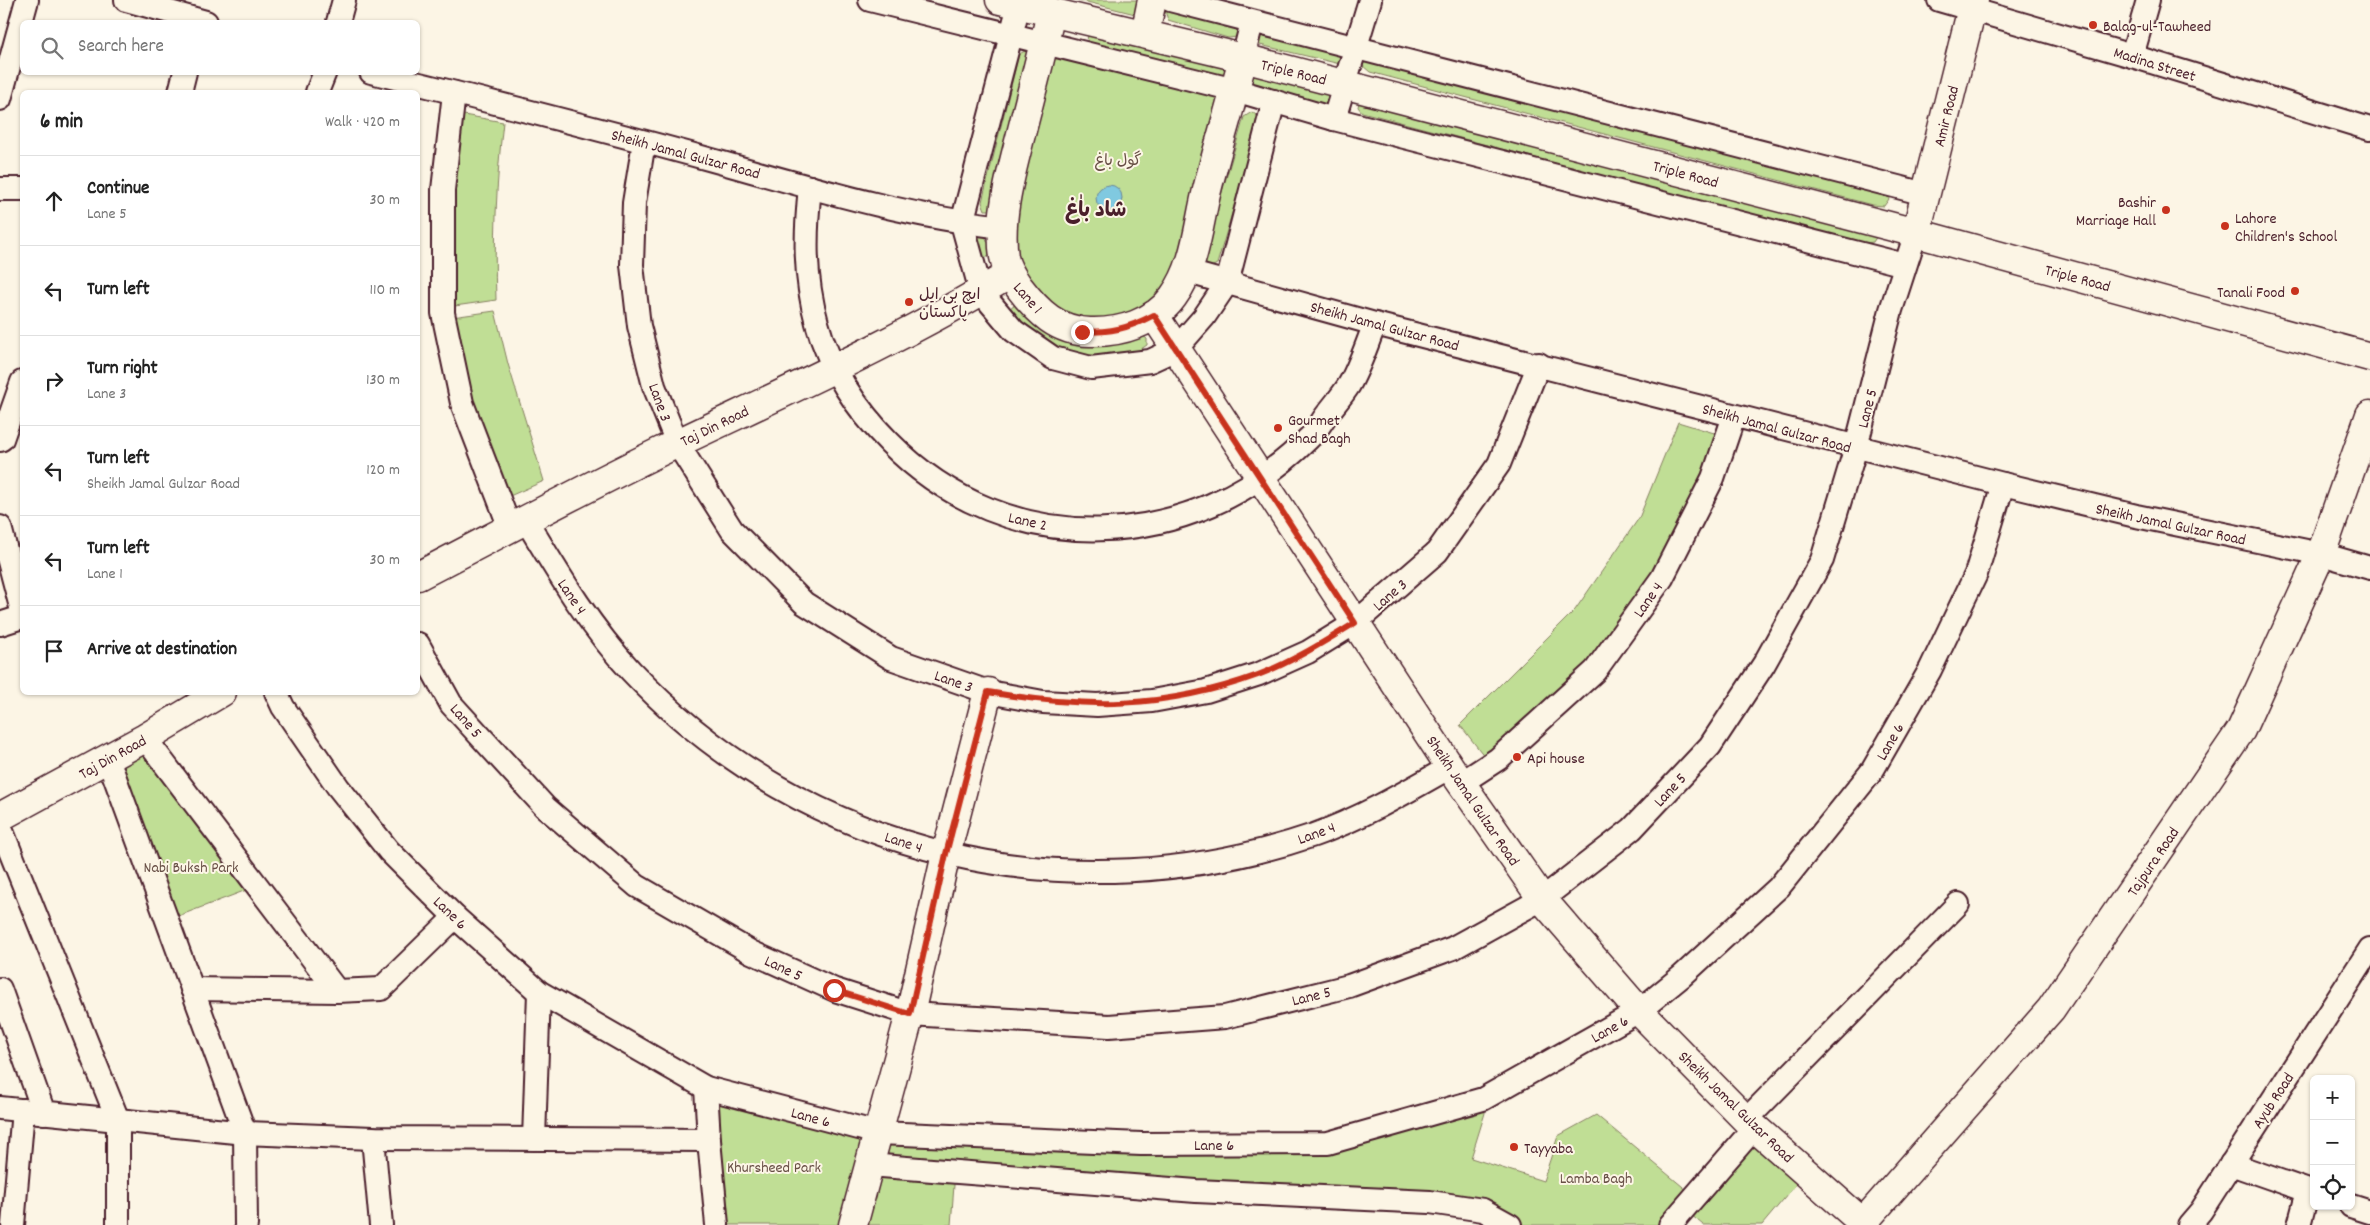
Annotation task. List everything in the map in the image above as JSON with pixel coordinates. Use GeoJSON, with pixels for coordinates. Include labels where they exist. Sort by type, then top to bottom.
{"type":"FeatureCollection","features":[{"type":"Feature","properties":{"kind":"main road"},"geometry":{"type":"LineString","coordinates":[[1145,34],[1152,0]]}},
{"type":"Feature","properties":{"kind":"main road","name":"Triple Road"},"geometry":{"type":"LineString","coordinates":[[1009,2],[1242,58],[1916,233],[2370,358]]}},
{"type":"Feature","properties":{"kind":"main road","name":"Amir Road"},"geometry":{"type":"LineString","coordinates":[[1916,233],[1973,4]]}},
{"type":"Feature","properties":{"kind":"main road","name":"Lane 1"},"geometry":{"type":"LineString","coordinates":[[1051,13],[1012,172],[1003,227],[1004,258],[1010,274],[1036,310],[1059,324],[1082,332],[1109,332],[1132,327],[1154,315],[1173,298],[1188,272],[1207,190],[1242,58]]}},
{"type":"Feature","properties":{"kind":"main road","name":"Taj Din Road"},"geometry":{"type":"LineString","coordinates":[[420,575],[677,443],[834,368],[981,292],[1010,274]]}},
{"type":"Feature","properties":{"kind":"main road","name":"Sheikh Jamal Gulzar Road"},"geometry":{"type":"LineString","coordinates":[[1154,315],[1455,775],[1542,899],[1639,1011],[1750,1123],[1864,1224]]}},
{"type":"Feature","properties":{"kind":"main road","name":"Tajpura Road"},"geometry":{"type":"LineString","coordinates":[[1864,1224],[2051,1009],[2241,730],[2321,554],[2365,451],[2370,415]]}},
{"type":"Feature","properties":{"kind":"main road"},"geometry":{"type":"LineString","coordinates":[[853,1225],[910,1014],[946,854],[988,692]]}},
{"type":"Feature","properties":{"kind":"main road","name":"Taj Din Road"},"geometry":{"type":"LineString","coordinates":[[0,817],[108,759],[217,695]]}},
{"type":"Feature","properties":{"kind":"street"},"geometry":{"type":"LineString","coordinates":[[22,20],[27,0]]}},
{"type":"Feature","properties":{"kind":"street"},"geometry":{"type":"LineString","coordinates":[[126,0],[194,20]]}},
{"type":"Feature","properties":{"kind":"street"},"geometry":{"type":"LineString","coordinates":[[339,20],[344,0]]}},
{"type":"Feature","properties":{"kind":"street"},"geometry":{"type":"LineString","coordinates":[[870,0],[1235,90],[1334,119],[1906,265]]}},
{"type":"Feature","properties":{"kind":"street"},"geometry":{"type":"LineString","coordinates":[[1170,0],[1354,49],[1925,194]]}},
{"type":"Feature","properties":{"kind":"street"},"geometry":{"type":"LineString","coordinates":[[1334,119],[1343,84],[1370,0]]}},
{"type":"Feature","properties":{"kind":"street","name":"Madina Street"},"geometry":{"type":"LineString","coordinates":[[1939,0],[1973,4],[2370,130]]}},
{"type":"Feature","properties":{"kind":"street"},"geometry":{"type":"LineString","coordinates":[[2132,56],[2148,0]]}},
{"type":"Feature","properties":{"kind":"street"},"geometry":{"type":"LineString","coordinates":[[1009,2],[1011,34],[962,223],[981,292],[1014,331],[1053,358],[1091,368],[1150,361],[1176,348],[1204,317],[1227,283],[1274,101]]}},
{"type":"Feature","properties":{"kind":"street"},"geometry":{"type":"LineString","coordinates":[[1242,58],[1252,22]]}},
{"type":"Feature","properties":{"kind":"street"},"geometry":{"type":"LineString","coordinates":[[0,99],[20,26]]}},
{"type":"Feature","properties":{"kind":"street"},"geometry":{"type":"LineString","coordinates":[[180,90],[184,75]]}},
{"type":"Feature","properties":{"kind":"street"},"geometry":{"type":"LineString","coordinates":[[318,90],[324,75]]}},
{"type":"Feature","properties":{"kind":"street","name":"Sheikh Jamal Gulzar Road"},"geometry":{"type":"LineString","coordinates":[[383,75],[810,187],[962,223],[1003,227]]}},
{"type":"Feature","properties":{"kind":"street","name":"Lane 4"},"geometry":{"type":"LineString","coordinates":[[454,93],[443,190],[443,313],[462,404],[518,524],[579,606],[631,671],[699,734],[775,786],[858,826],[946,854],[1020,868],[1095,873],[1170,869],[1244,856],[1316,834],[1455,775],[1498,759],[1595,671],[1662,578],[1713,478],[1734,416]]}},
{"type":"Feature","properties":{"kind":"street","name":"Lane 3"},"geometry":{"type":"LineString","coordinates":[[644,142],[634,203],[632,265],[638,316],[654,386],[677,443],[732,530],[804,603],[891,658],[988,692],[1043,702],[1097,705],[1152,701],[1206,691],[1259,674],[1308,652],[1355,623],[1437,552],[1499,464],[1539,364]]}},
{"type":"Feature","properties":{"kind":"street","name":"Lane 2"},"geometry":{"type":"LineString","coordinates":[[810,187],[805,233],[808,280],[817,324],[834,368],[868,420],[911,465],[963,499],[1022,521],[1084,531],[1146,527],[1206,509],[1261,480],[1311,437],[1350,384],[1375,324]]}},
{"type":"Feature","properties":{"kind":"street"},"geometry":{"type":"LineString","coordinates":[[0,188],[20,189]]}},
{"type":"Feature","properties":{"kind":"street","name":"Lane 5"},"geometry":{"type":"LineString","coordinates":[[420,648],[451,704],[545,807],[637,886],[751,952],[834,990],[910,1014],[1109,1026],[1225,1016],[1349,986],[1444,951],[1542,899],[1632,829],[1710,746],[1764,664],[1822,560],[1856,448],[1891,310],[1916,233]]}},
{"type":"Feature","properties":{"kind":"street","name":"Sheikh Jamal Gulzar Road"},"geometry":{"type":"LineString","coordinates":[[1188,272],[1375,324],[1539,364],[1856,448],[2136,516],[2321,554],[2370,568]]}},
{"type":"Feature","properties":{"kind":"street"},"geometry":{"type":"LineString","coordinates":[[0,440],[2,439],[20,388]]}},
{"type":"Feature","properties":{"kind":"street","name":"Lane 6"},"geometry":{"type":"LineString","coordinates":[[277,695],[283,707],[338,787],[389,851],[455,917],[539,992],[706,1088],[878,1133],[1141,1144],[1328,1144],[1483,1099],[1639,1011],[1682,976],[1779,887],[1872,771],[1930,670],[1976,574],[2002,484]]}},
{"type":"Feature","properties":{"kind":"street"},"geometry":{"type":"LineString","coordinates":[[0,527],[20,603]]}},
{"type":"Feature","properties":{"kind":"street"},"geometry":{"type":"LineString","coordinates":[[0,624],[20,618]]}},
{"type":"Feature","properties":{"kind":"street"},"geometry":{"type":"LineString","coordinates":[[145,738],[337,991]]}},
{"type":"Feature","properties":{"kind":"street"},"geometry":{"type":"LineString","coordinates":[[108,759],[245,1133],[246,1225]]}},
{"type":"Feature","properties":{"kind":"street"},"geometry":{"type":"LineString","coordinates":[[0,826],[118,1120],[118,1225]]}},
{"type":"Feature","properties":{"kind":"street"},"geometry":{"type":"LineString","coordinates":[[1670,1225],[1750,1123],[1958,904]]}},
{"type":"Feature","properties":{"kind":"street"},"geometry":{"type":"LineString","coordinates":[[192,989],[337,991],[381,989],[455,917]]}},
{"type":"Feature","properties":{"kind":"street","name":"Ayub Road"},"geometry":{"type":"LineString","coordinates":[[2189,1225],[2201,1210],[2370,949]]}},
{"type":"Feature","properties":{"kind":"street"},"geometry":{"type":"LineString","coordinates":[[0,989],[34,1111],[13,1225]]}},
{"type":"Feature","properties":{"kind":"street"},"geometry":{"type":"LineString","coordinates":[[534,1139],[539,992]]}},
{"type":"Feature","properties":{"kind":"street"},"geometry":{"type":"LineString","coordinates":[[706,1088],[709,1140],[718,1225]]}},
{"type":"Feature","properties":{"kind":"street"},"geometry":{"type":"LineString","coordinates":[[0,1108],[245,1133],[373,1138],[709,1140]]}},
{"type":"Feature","properties":{"kind":"street"},"geometry":{"type":"LineString","coordinates":[[373,1138],[381,1225]]}},
{"type":"Feature","properties":{"kind":"street"},"geometry":{"type":"LineString","coordinates":[[2231,1164],[2310,1192]]}},
{"type":"Feature","properties":{"kind":"street"},"geometry":{"type":"LineString","coordinates":[[869,1165],[1196,1191],[1430,1202],[1482,1210],[1510,1225]]}},
{"type":"Feature","properties":{"kind":"street"},"geometry":{"type":"LineString","coordinates":[[2299,1225],[2310,1195]]}},
{"type":"Feature","properties":{"kind":"street"},"geometry":{"type":"LineString","coordinates":[[2355,1207],[2370,1212]]}},
{"type":"Feature","properties":{"kind":"green space"},"geometry":{"type":"Polygon","coordinates":[[[1079,0],[1144,0],[1139,15],[1079,0]]]}},
{"type":"Feature","properties":{"kind":"green space"},"geometry":{"type":"Polygon","coordinates":[[[1168,7],[1239,29],[1237,37],[1228,38],[1168,20],[1165,11],[1168,7]]]}},
{"type":"Feature","properties":{"kind":"green space"},"geometry":{"type":"Polygon","coordinates":[[[1257,31],[1344,51],[1340,64],[1260,45],[1256,43],[1257,31]]]}},
{"type":"Feature","properties":{"kind":"green space"},"geometry":{"type":"Polygon","coordinates":[[[1088,33],[1222,65],[1225,70],[1222,78],[1087,43],[1088,33]]]}},
{"type":"Feature","properties":{"kind":"green space"},"geometry":{"type":"Polygon","coordinates":[[[1025,51],[1029,53],[992,210],[985,210],[982,202],[1019,54],[1025,51]]]}},
{"type":"Feature","properties":{"kind":"green space","name":"گول باغ"},"geometry":{"type":"Polygon","coordinates":[[[1055,53],[1226,93],[1182,255],[1160,294],[1135,312],[1105,320],[1074,317],[1053,308],[1030,289],[1008,235],[1055,53]]]}},
{"type":"Feature","properties":{"kind":"green space"},"geometry":{"type":"Polygon","coordinates":[[[1365,60],[1888,195],[1889,199],[1884,206],[1872,205],[1370,72],[1363,66],[1365,60]]]}},
{"type":"Feature","properties":{"kind":"green space"},"geometry":{"type":"Polygon","coordinates":[[[1255,72],[1324,86],[1335,100],[1325,106],[1250,88],[1250,75],[1255,72]]]}},
{"type":"Feature","properties":{"kind":"green space"},"geometry":{"type":"Polygon","coordinates":[[[1359,102],[1877,236],[1873,242],[1867,243],[1770,220],[1362,112],[1358,107],[1359,102]]]}},
{"type":"Feature","properties":{"kind":"green space"},"geometry":{"type":"Polygon","coordinates":[[[1252,112],[1259,117],[1259,122],[1217,264],[1209,268],[1205,266],[1203,257],[1244,117],[1252,112]]]}},
{"type":"Feature","properties":{"kind":"green space"},"geometry":{"type":"Polygon","coordinates":[[[458,114],[503,122],[496,211],[496,300],[448,307],[458,114]]]}},
{"type":"Feature","properties":{"kind":"green space"},"geometry":{"type":"Polygon","coordinates":[[[976,232],[983,232],[992,251],[988,257],[982,257],[976,232]]]}},
{"type":"Feature","properties":{"kind":"green space"},"geometry":{"type":"Polygon","coordinates":[[[1016,303],[1142,335],[1147,339],[1147,345],[1138,351],[1088,359],[1072,357],[1032,336],[1009,309],[1016,303]]]}},
{"type":"Feature","properties":{"kind":"green space"},"geometry":{"type":"Polygon","coordinates":[[[495,311],[508,364],[544,481],[505,498],[466,399],[452,317],[495,311]]]}},
{"type":"Feature","properties":{"kind":"green space"},"geometry":{"type":"Polygon","coordinates":[[[1678,422],[1724,436],[1667,556],[1594,665],[1485,757],[1460,725],[1575,610],[1639,518],[1678,422]]]}},
{"type":"Feature","properties":{"kind":"green space","name":"Nabi Buksh Park"},"geometry":{"type":"Polygon","coordinates":[[[145,738],[257,886],[168,920],[108,759],[145,738]]]}},
{"type":"Feature","properties":{"kind":"green space"},"geometry":{"type":"Polygon","coordinates":[[[706,1088],[878,1133],[1328,1143],[1483,1099],[1485,1113],[1471,1158],[1543,1181],[1558,1136],[1596,1115],[1694,1196],[1746,1136],[1799,1181],[1762,1225],[1703,1225],[1684,1209],[1670,1225],[1510,1225],[1483,1210],[955,1172],[951,1225],[718,1225],[706,1088]]]}},
{"type":"Feature","properties":{"kind":"water"},"geometry":{"type":"Polygon","coordinates":[[[1109,185],[1118,189],[1122,198],[1118,207],[1109,211],[1100,207],[1096,198],[1100,189],[1109,185]]]}},
{"type":"Feature","properties":{"kind":"place","name":"Balag-ul-Tawheed"},"geometry":{"type":"Point","coordinates":[2093,25]}},
{"type":"Feature","properties":{"kind":"place","name":"Bashir Marriage Hall"},"geometry":{"type":"Point","coordinates":[2166,210]}},
{"type":"Feature","properties":{"kind":"place","name":"Lahore Children's School"},"geometry":{"type":"Point","coordinates":[2225,226]}},
{"type":"Feature","properties":{"kind":"place","name":"Tanali Food"},"geometry":{"type":"Point","coordinates":[2295,291]}},
{"type":"Feature","properties":{"kind":"place","name":"ایچ بی ایل پاکستان"},"geometry":{"type":"Point","coordinates":[909,302]}},
{"type":"Feature","properties":{"kind":"place","name":"Gourmet Shad Bagh"},"geometry":{"type":"Point","coordinates":[1278,428]}},
{"type":"Feature","properties":{"kind":"place","name":"Api house"},"geometry":{"type":"Point","coordinates":[1517,757]}},
{"type":"Feature","properties":{"kind":"place","name":"Tayyaba"},"geometry":{"type":"Point","coordinates":[1514,1147]}},
{"type":"Feature","properties":{"kind":"district","name":"شاد باٰغ"},"geometry":{"type":"Point","coordinates":[1096,209]}},
{"type":"Feature","properties":{"kind":"route"},"geometry":{"type":"LineString","coordinates":[[834,990],[910,1014],[946,854],[988,692],[1043,702],[1097,705],[1152,701],[1206,691],[1259,674],[1308,652],[1355,623],[1154,315],[1132,327],[1109,332],[1082,332]]}},
{"type":"Feature","properties":{"kind":"park label","name":"Khursheed Park"},"geometry":{"type":"Point","coordinates":[774,1166]}},
{"type":"Feature","properties":{"kind":"park label","name":"Lamba Bagh"},"geometry":{"type":"Point","coordinates":[1596,1177]}}]}
